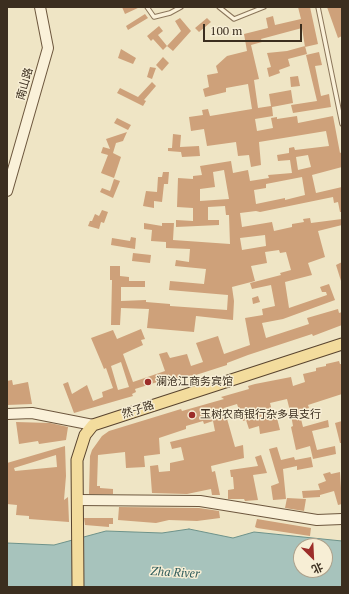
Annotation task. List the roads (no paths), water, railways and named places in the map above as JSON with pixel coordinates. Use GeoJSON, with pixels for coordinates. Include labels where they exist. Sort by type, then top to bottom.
{"type":"FeatureCollection","features":[{"type":"Feature","properties":{"kind":"main road","name":"然子路"},"geometry":{"type":"LineString","coordinates":[[93,425],[342,344]]}},
{"type":"Feature","properties":{"kind":"main road"},"geometry":{"type":"LineString","coordinates":[[78,587],[77,460],[85,435],[93,425]]}},
{"type":"Feature","properties":{"kind":"street","name":"南山路"},"geometry":{"type":"LineString","coordinates":[[7,191],[48,48],[40,7]]}},
{"type":"Feature","properties":{"kind":"street"},"geometry":{"type":"LineString","coordinates":[[7,414],[32,413],[93,425]]}},
{"type":"Feature","properties":{"kind":"street"},"geometry":{"type":"LineString","coordinates":[[78,505],[200,501],[317,520],[342,519]]}},
{"type":"Feature","properties":{"kind":"lane"},"geometry":{"type":"LineString","coordinates":[[147,7],[154,17],[170,13],[181,7]]}},
{"type":"Feature","properties":{"kind":"lane"},"geometry":{"type":"LineString","coordinates":[[219,7],[234,19],[264,7]]}},
{"type":"Feature","properties":{"kind":"lane"},"geometry":{"type":"LineString","coordinates":[[318,7],[342,124]]}},
{"type":"Feature","properties":{"kind":"water","name":"Zha River"},"geometry":{"type":"Polygon","coordinates":[[[189,529],[233,538],[254,532],[313,538],[293,538],[293,578],[333,578],[333,540],[342,541],[342,587],[7,587],[7,543],[54,545],[106,531],[162,533],[189,529]]]}},
{"type":"Feature","properties":{"kind":"place","name":"澜沧江商务宾馆"},"geometry":{"type":"Point","coordinates":[148,382]}},
{"type":"Feature","properties":{"kind":"place","name":"玉树农商银行杂多县支行"},"geometry":{"type":"Point","coordinates":[192,415]}}]}
